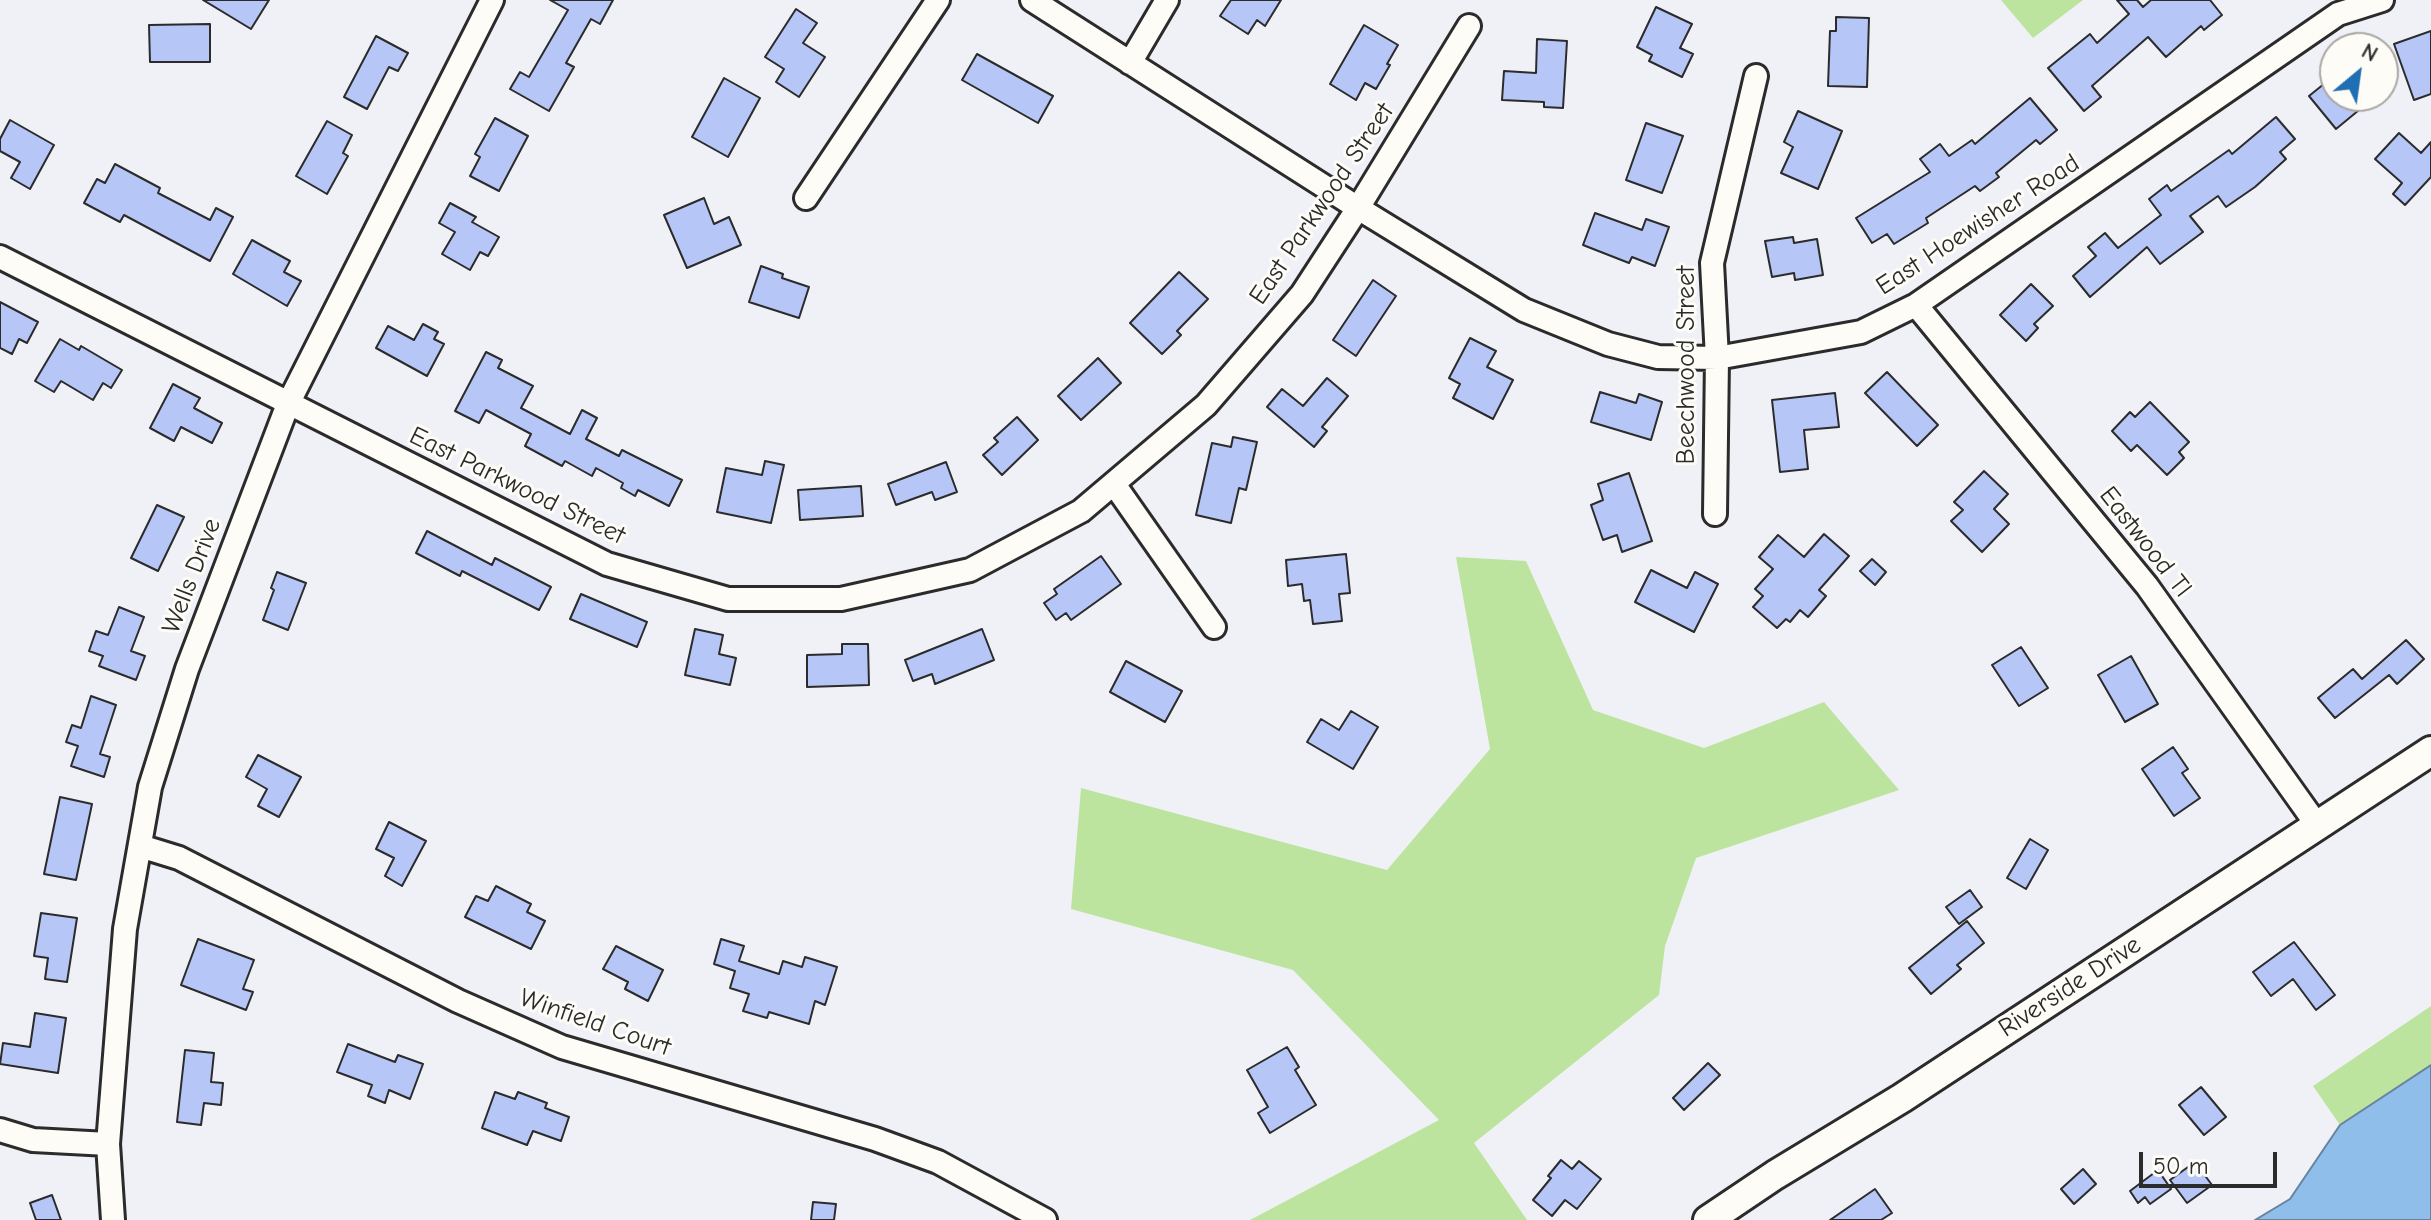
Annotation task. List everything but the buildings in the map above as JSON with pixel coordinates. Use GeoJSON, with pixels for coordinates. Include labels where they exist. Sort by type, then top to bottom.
{"type":"FeatureCollection","features":[{"type":"Feature","properties":{"kind":"main road","name":"Riverside Drive"},"geometry":{"type":"LineString","coordinates":[[1708,1220],[1775,1175],[1902,1098],[2431,751]]}},
{"type":"Feature","properties":{"kind":"street","name":"Wells Drive"},"geometry":{"type":"LineString","coordinates":[[113,1220],[108,1144],[125,929],[150,787],[187,669],[288,404],[492,0]]}},
{"type":"Feature","properties":{"kind":"street"},"geometry":{"type":"LineString","coordinates":[[806,198],[938,0]]}},
{"type":"Feature","properties":{"kind":"street","name":"East Hoewisher Road"},"geometry":{"type":"LineString","coordinates":[[1032,0],[1524,310],[1608,344],[1658,357],[1717,358],[1861,332],[1916,305],[2338,14],[2382,0]]}},
{"type":"Feature","properties":{"kind":"street"},"geometry":{"type":"LineString","coordinates":[[1130,63],[1167,0]]}},
{"type":"Feature","properties":{"kind":"street","name":"East Parkwood Street"},"geometry":{"type":"LineString","coordinates":[[0,257],[607,564],[728,599],[841,599],[970,570],[1081,511],[1206,405],[1302,294],[1469,26]]}},
{"type":"Feature","properties":{"kind":"street","name":"Beechwood Street"},"geometry":{"type":"LineString","coordinates":[[1715,514],[1717,358],[1712,263],[1756,76]]}},
{"type":"Feature","properties":{"kind":"street","name":"Eastwood Tl"},"geometry":{"type":"LineString","coordinates":[[1916,305],[2147,586],[2317,825]]}},
{"type":"Feature","properties":{"kind":"street"},"geometry":{"type":"LineString","coordinates":[[1114,484],[1214,627]]}},
{"type":"Feature","properties":{"kind":"street","name":"Winfield Court"},"geometry":{"type":"LineString","coordinates":[[140,846],[179,858],[458,1001],[562,1047],[891,1145],[938,1162],[1045,1220]]}},
{"type":"Feature","properties":{"kind":"street"},"geometry":{"type":"LineString","coordinates":[[0,1130],[33,1140],[108,1144]]}},
{"type":"Feature","properties":{"kind":"green space"},"geometry":{"type":"Polygon","coordinates":[[[2001,0],[2083,0],[2033,38],[2001,0]]]}},
{"type":"Feature","properties":{"kind":"green space"},"geometry":{"type":"Polygon","coordinates":[[[1456,557],[1526,561],[1593,710],[1704,748],[1824,702],[1899,790],[1696,858],[1665,946],[1659,995],[1474,1143],[1527,1220],[1250,1220],[1439,1120],[1293,970],[1071,909],[1081,788],[1387,870],[1490,749],[1456,557]]]}},
{"type":"Feature","properties":{"kind":"green space"},"geometry":{"type":"Polygon","coordinates":[[[2431,1006],[2431,1065],[2340,1125],[2313,1086],[2431,1006]]]}},
{"type":"Feature","properties":{"kind":"water"},"geometry":{"type":"Polygon","coordinates":[[[2431,1065],[2431,1220],[2255,1220],[2290,1199],[2340,1125],[2431,1065]]]}}]}
